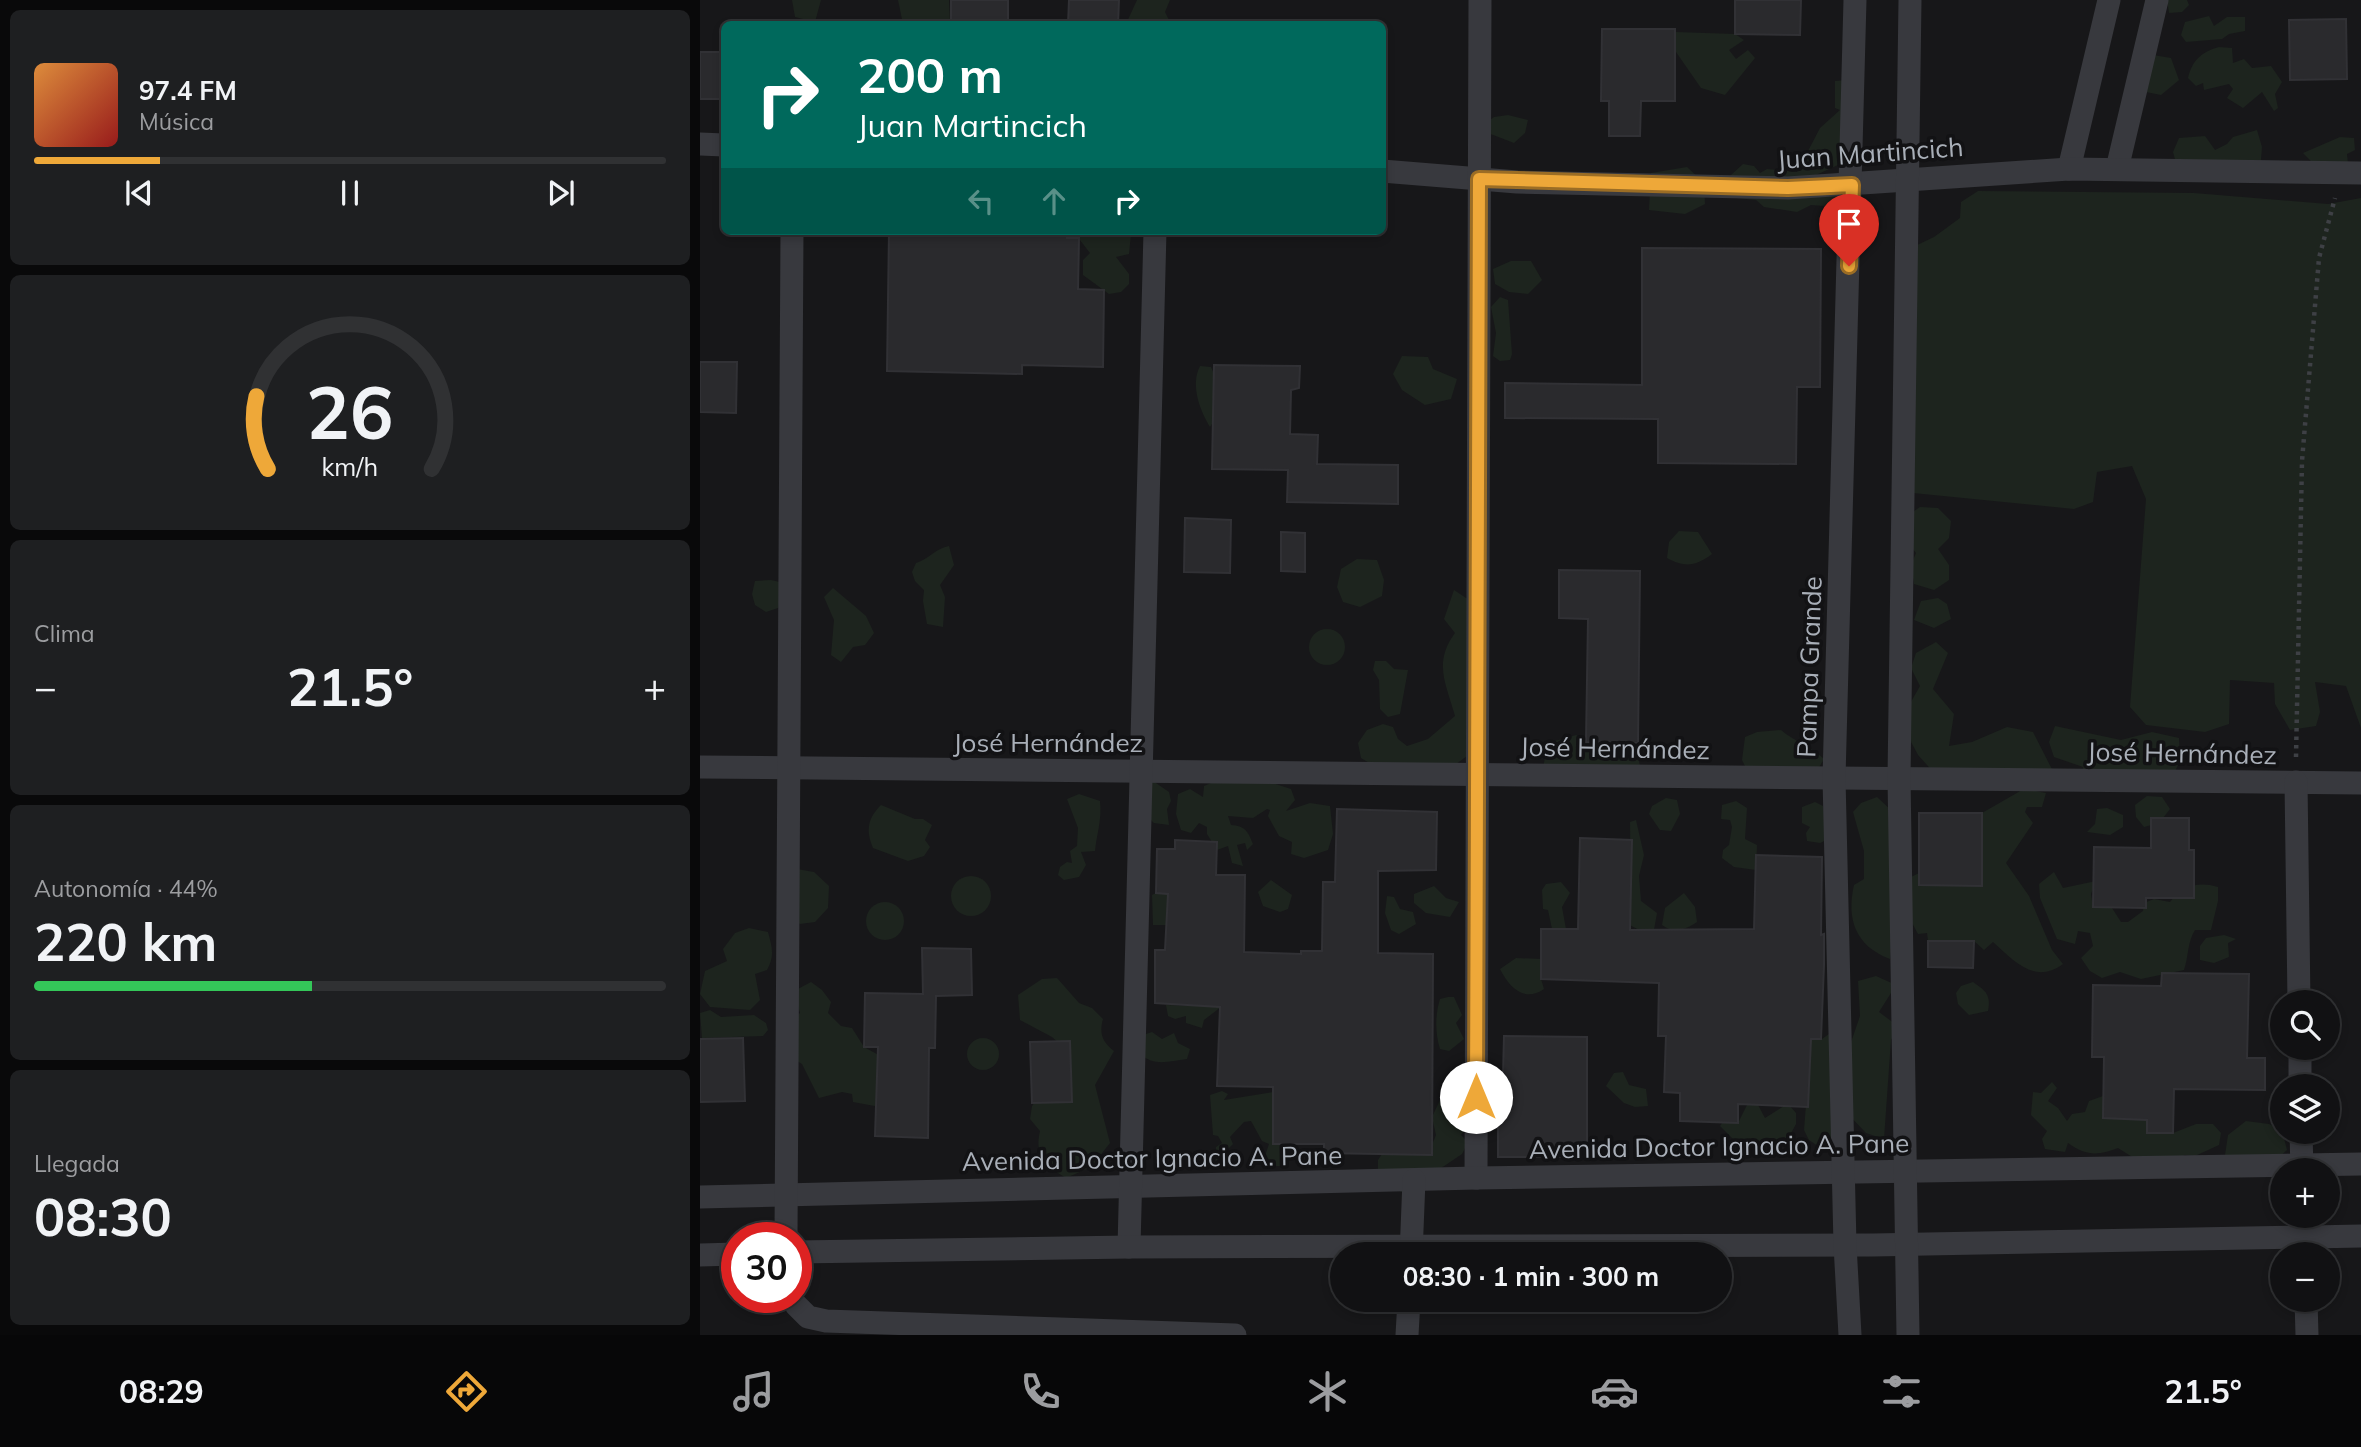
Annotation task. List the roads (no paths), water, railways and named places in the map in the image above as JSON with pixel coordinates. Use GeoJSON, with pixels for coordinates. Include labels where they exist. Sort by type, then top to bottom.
{"type":"FeatureCollection","features":[{"type":"Feature","properties":{"kind":"street"},"geometry":{"type":"LineString","coordinates":[[1476,1178],[1479,0]]}},
{"type":"Feature","properties":{"kind":"street","name":"Pampa Grande"},"geometry":{"type":"LineString","coordinates":[[1850,1335],[1844,1245],[1834,778],[1855,0]]}},
{"type":"Feature","properties":{"kind":"street"},"geometry":{"type":"LineString","coordinates":[[1908,1335],[1903,1171],[1899,778],[1910,0]]}},
{"type":"Feature","properties":{"kind":"street"},"geometry":{"type":"LineString","coordinates":[[2069,169],[2109,0]]}},
{"type":"Feature","properties":{"kind":"street"},"geometry":{"type":"LineString","coordinates":[[2116,169],[2157,0]]}},
{"type":"Feature","properties":{"kind":"street"},"geometry":{"type":"LineString","coordinates":[[700,144],[721,145]]}},
{"type":"Feature","properties":{"kind":"street","name":"Juan Martincich"},"geometry":{"type":"LineString","coordinates":[[1386,171],[1479,179],[1788,188],[2069,169],[2361,173]]}},
{"type":"Feature","properties":{"kind":"street"},"geometry":{"type":"LineString","coordinates":[[786,1222],[792,235]]}},
{"type":"Feature","properties":{"kind":"street"},"geometry":{"type":"LineString","coordinates":[[1129,1247],[1128,1187],[1155,235]]}},
{"type":"Feature","properties":{"kind":"street","name":"José Hernández"},"geometry":{"type":"LineString","coordinates":[[700,767],[2361,783]]}},
{"type":"Feature","properties":{"kind":"street"},"geometry":{"type":"LineString","coordinates":[[2296,782],[2299,990]]}},
{"type":"Feature","properties":{"kind":"street","name":"Avenida Doctor Ignacio A. Pane"},"geometry":{"type":"LineString","coordinates":[[2340,1165],[2361,1164]]}},
{"type":"Feature","properties":{"kind":"street","name":"Avenida Doctor Ignacio A. Pane"},"geometry":{"type":"LineString","coordinates":[[700,1197],[1476,1178],[2270,1168]]}},
{"type":"Feature","properties":{"kind":"street"},"geometry":{"type":"LineString","coordinates":[[1411,1242],[1414,1180]]}},
{"type":"Feature","properties":{"kind":"street"},"geometry":{"type":"LineString","coordinates":[[1732,1246],[2361,1236]]}},
{"type":"Feature","properties":{"kind":"street"},"geometry":{"type":"LineString","coordinates":[[812,1252],[1129,1247],[1330,1249]]}},
{"type":"Feature","properties":{"kind":"street"},"geometry":{"type":"LineString","coordinates":[[700,1255],[721,1254]]}},
{"type":"Feature","properties":{"kind":"street"},"geometry":{"type":"LineString","coordinates":[[1407,1335],[1408,1312]]}},
{"type":"Feature","properties":{"kind":"street"},"geometry":{"type":"LineString","coordinates":[[2306,1312],[2307,1335]]}},
{"type":"Feature","properties":{"kind":"street"},"geometry":{"type":"LineString","coordinates":[[804,1313],[808,1317],[826,1321],[1235,1335]]}}]}
